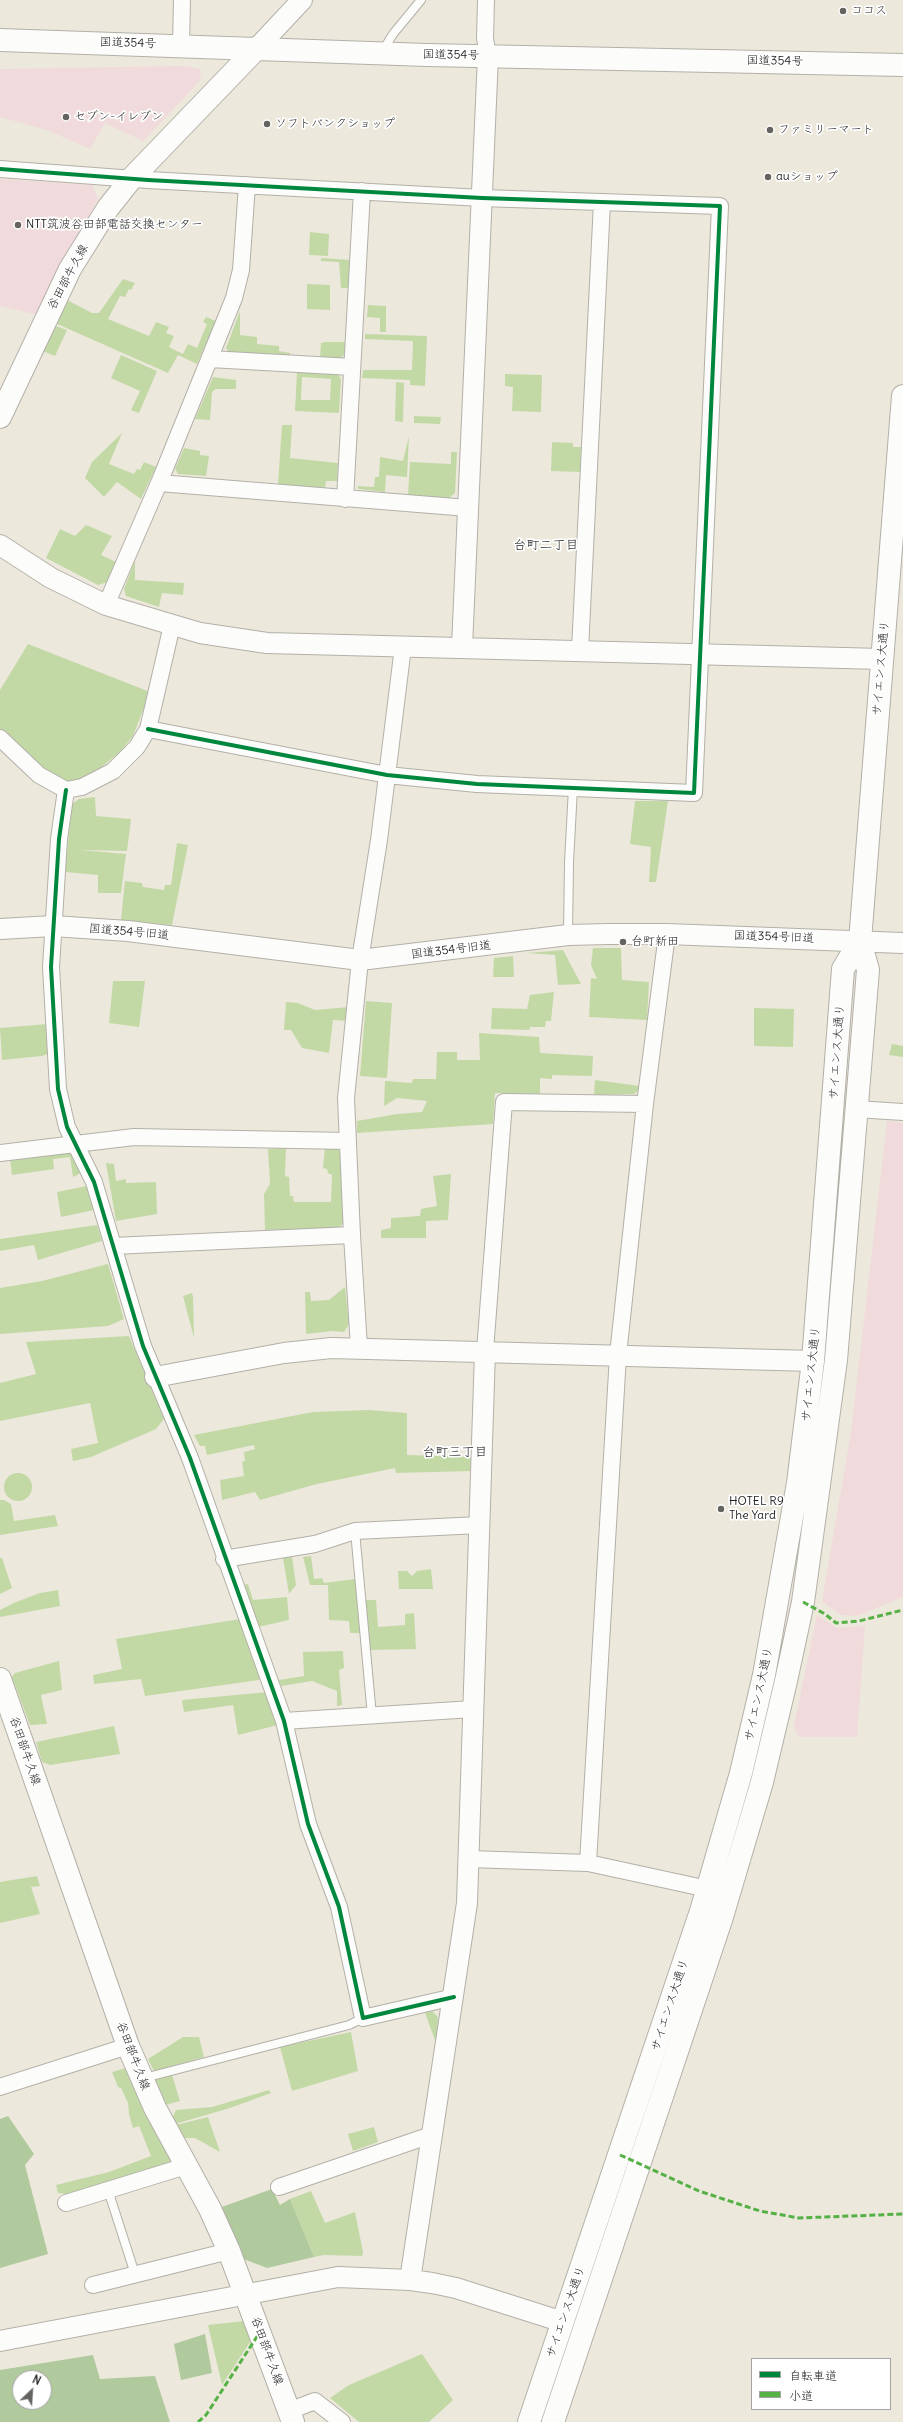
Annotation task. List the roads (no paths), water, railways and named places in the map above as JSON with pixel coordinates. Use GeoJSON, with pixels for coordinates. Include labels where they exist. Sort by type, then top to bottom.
{"type":"FeatureCollection","features":[{"type":"Feature","properties":{"kind":"main road","name":"国道354号"},"geometry":{"type":"LineString","coordinates":[[0,40],[258,47],[488,56],[903,65]]}},
{"type":"Feature","properties":{"kind":"main road","name":"谷田部牛久線"},"geometry":{"type":"LineString","coordinates":[[0,417],[70,269],[95,227],[131,179],[258,47]]}},
{"type":"Feature","properties":{"kind":"main road","name":"サイエンス大通り"},"geometry":{"type":"LineString","coordinates":[[553,2422],[721,1920],[762,1782],[786,1681],[804,1588],[836,1360],[868,970],[860,941],[903,396]]}},
{"type":"Feature","properties":{"kind":"main road","name":"サイエンス大通り"},"geometry":{"type":"LineString","coordinates":[[529,2422],[708,1889],[741,1773],[764,1676],[798,1483],[813,1361],[843,969],[860,941]]}},
{"type":"Feature","properties":{"kind":"main road"},"geometry":{"type":"LineString","coordinates":[[781,1584],[804,1588]]}},
{"type":"Feature","properties":{"kind":"main road","name":"谷田部牛久線"},"geometry":{"type":"LineString","coordinates":[[0,1679],[128,2046],[141,2078],[210,2209],[229,2251],[291,2417]]}},
{"type":"Feature","properties":{"kind":"street"},"geometry":{"type":"LineString","coordinates":[[181,45],[182,0]]}},
{"type":"Feature","properties":{"kind":"street"},"geometry":{"type":"LineString","coordinates":[[258,47],[302,0]]}},
{"type":"Feature","properties":{"kind":"street"},"geometry":{"type":"LineString","coordinates":[[462,647],[488,56],[485,38],[486,0]]}},
{"type":"Feature","properties":{"kind":"street"},"geometry":{"type":"LineString","coordinates":[[0,169],[131,179],[482,198],[720,206],[694,792],[477,784],[387,775],[148,729]]}},
{"type":"Feature","properties":{"kind":"street"},"geometry":{"type":"LineString","coordinates":[[106,605],[159,483],[210,359],[239,283],[247,185]]}},
{"type":"Feature","properties":{"kind":"street"},"geometry":{"type":"LineString","coordinates":[[345,499],[362,191]]}},
{"type":"Feature","properties":{"kind":"street"},"geometry":{"type":"LineString","coordinates":[[580,650],[602,202]]}},
{"type":"Feature","properties":{"kind":"street"},"geometry":{"type":"LineString","coordinates":[[210,359],[352,367]]}},
{"type":"Feature","properties":{"kind":"street"},"geometry":{"type":"LineString","coordinates":[[159,483],[468,508]]}},
{"type":"Feature","properties":{"kind":"street"},"geometry":{"type":"LineString","coordinates":[[0,545],[51,578],[106,605],[172,625],[225,638],[267,643],[701,653],[882,659]]}},
{"type":"Feature","properties":{"kind":"street"},"geometry":{"type":"LineString","coordinates":[[0,738],[39,775],[66,790],[82,787],[113,771],[137,747],[148,729],[172,625]]}},
{"type":"Feature","properties":{"kind":"street"},"geometry":{"type":"LineString","coordinates":[[359,1348],[346,1098],[360,960],[387,775],[403,647]]}},
{"type":"Feature","properties":{"kind":"street"},"geometry":{"type":"LineString","coordinates":[[66,790],[60,839],[51,967],[58,1089],[67,1127],[94,1182],[155,1377],[190,1458],[224,1559],[284,1721],[308,1824],[339,1907],[363,2018],[454,1997]]}},
{"type":"Feature","properties":{"kind":"street","name":"国道354号旧道"},"geometry":{"type":"LineString","coordinates":[[0,929],[53,926],[128,931],[360,960],[568,935],[667,934],[903,943]]}},
{"type":"Feature","properties":{"kind":"street"},"geometry":{"type":"LineString","coordinates":[[588,1864],[618,1355],[645,1104],[667,934]]}},
{"type":"Feature","properties":{"kind":"street"},"geometry":{"type":"LineString","coordinates":[[410,2280],[467,1904],[485,1351],[504,1102],[645,1104]]}},
{"type":"Feature","properties":{"kind":"street"},"geometry":{"type":"LineString","coordinates":[[856,1108],[903,1112]]}},
{"type":"Feature","properties":{"kind":"street"},"geometry":{"type":"LineString","coordinates":[[0,1153],[74,1142],[134,1137],[348,1141]]}},
{"type":"Feature","properties":{"kind":"street"},"geometry":{"type":"LineString","coordinates":[[113,1246],[352,1235]]}},
{"type":"Feature","properties":{"kind":"street"},"geometry":{"type":"LineString","coordinates":[[155,1377],[290,1352],[359,1348],[813,1361]]}},
{"type":"Feature","properties":{"kind":"street"},"geometry":{"type":"LineString","coordinates":[[224,1559],[315,1544],[355,1531],[480,1525]]}},
{"type":"Feature","properties":{"kind":"street"},"geometry":{"type":"LineString","coordinates":[[284,1721],[473,1709]]}},
{"type":"Feature","properties":{"kind":"street"},"geometry":{"type":"LineString","coordinates":[[469,1859],[588,1864],[708,1889]]}},
{"type":"Feature","properties":{"kind":"street"},"geometry":{"type":"LineString","coordinates":[[0,2087],[128,2046]]}},
{"type":"Feature","properties":{"kind":"street"},"geometry":{"type":"LineString","coordinates":[[279,2187],[431,2135]]}},
{"type":"Feature","properties":{"kind":"street"},"geometry":{"type":"LineString","coordinates":[[66,2203],[186,2166]]}},
{"type":"Feature","properties":{"kind":"street"},"geometry":{"type":"LineString","coordinates":[[93,2285],[229,2251]]}},
{"type":"Feature","properties":{"kind":"street"},"geometry":{"type":"LineString","coordinates":[[0,2341],[247,2296],[338,2277],[410,2280],[456,2288],[563,2322]]}},
{"type":"Feature","properties":{"kind":"street"},"geometry":{"type":"LineString","coordinates":[[291,2417],[315,2401],[342,2422]]}},
{"type":"Feature","properties":{"kind":"lane"},"geometry":{"type":"LineString","coordinates":[[382,52],[393,34],[421,0]]}},
{"type":"Feature","properties":{"kind":"lane"},"geometry":{"type":"LineString","coordinates":[[568,935],[569,862],[573,788]]}},
{"type":"Feature","properties":{"kind":"lane"},"geometry":{"type":"LineString","coordinates":[[355,1531],[372,1716]]}},
{"type":"Feature","properties":{"kind":"lane"},"geometry":{"type":"LineString","coordinates":[[141,2078],[349,2025],[363,2018]]}},
{"type":"Feature","properties":{"kind":"lane"},"geometry":{"type":"LineString","coordinates":[[108,2190],[135,2274]]}},
{"type":"Feature","properties":{"kind":"place","name":"ココス"},"geometry":{"type":"Point","coordinates":[843,11]}},
{"type":"Feature","properties":{"kind":"place","name":"セブン-イレブン"},"geometry":{"type":"Point","coordinates":[66,117]}},
{"type":"Feature","properties":{"kind":"place","name":"ソフトバンクショップ"},"geometry":{"type":"Point","coordinates":[267,124]}},
{"type":"Feature","properties":{"kind":"place","name":"ファミリーマート"},"geometry":{"type":"Point","coordinates":[770,130]}},
{"type":"Feature","properties":{"kind":"place","name":"auショップ"},"geometry":{"type":"Point","coordinates":[768,177]}},
{"type":"Feature","properties":{"kind":"place","name":"NTT筑波谷田部電話交換センター"},"geometry":{"type":"Point","coordinates":[18,225]}},
{"type":"Feature","properties":{"kind":"place","name":"台町新田"},"geometry":{"type":"Point","coordinates":[623,942]}},
{"type":"Feature","properties":{"kind":"place","name":"HOTEL R9 The Yard"},"geometry":{"type":"Point","coordinates":[721,1509]}},
{"type":"Feature","properties":{"kind":"district","name":"台町二丁目"},"geometry":{"type":"Point","coordinates":[546,545]}},
{"type":"Feature","properties":{"kind":"district","name":"台町三丁目"},"geometry":{"type":"Point","coordinates":[455,1452]}}]}
